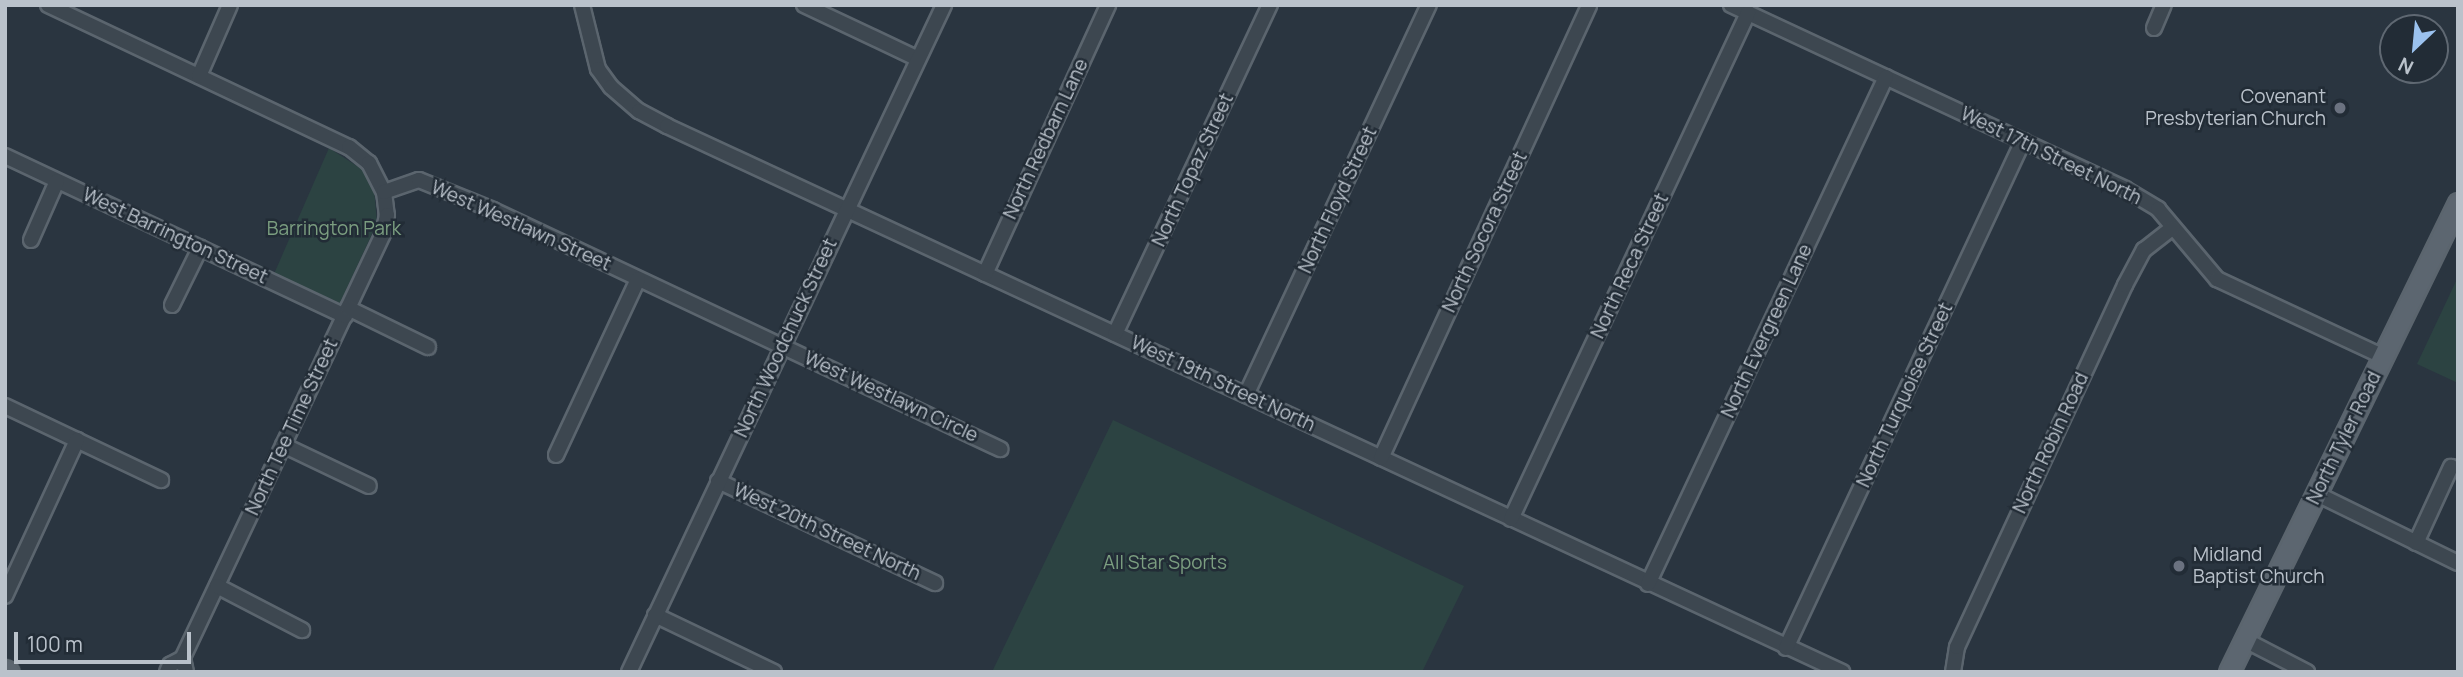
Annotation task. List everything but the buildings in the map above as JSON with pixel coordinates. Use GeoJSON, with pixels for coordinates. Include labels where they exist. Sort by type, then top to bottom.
{"type":"FeatureCollection","features":[{"type":"Feature","properties":{"kind":"main road","name":"North Tyler Road"},"geometry":{"type":"LineString","coordinates":[[2229,672],[2458,203]]}},
{"type":"Feature","properties":{"kind":"street"},"geometry":{"type":"LineString","coordinates":[[48,5],[349,147],[369,163],[384,192]]}},
{"type":"Feature","properties":{"kind":"street"},"geometry":{"type":"LineString","coordinates":[[199,76],[230,5]]}},
{"type":"Feature","properties":{"kind":"street","name":"West 19th Street North"},"geometry":{"type":"LineString","coordinates":[[582,5],[598,69],[611,88],[639,111],[667,126],[1842,672]]}},
{"type":"Feature","properties":{"kind":"street"},"geometry":{"type":"LineString","coordinates":[[804,5],[918,59]]}},
{"type":"Feature","properties":{"kind":"street","name":"North Woodchuck Street"},"geometry":{"type":"LineString","coordinates":[[629,672],[944,5]]}},
{"type":"Feature","properties":{"kind":"street","name":"North Redbarn Lane"},"geometry":{"type":"LineString","coordinates":[[985,274],[1108,5]]}},
{"type":"Feature","properties":{"kind":"street","name":"North Topaz Street"},"geometry":{"type":"LineString","coordinates":[[1115,334],[1270,5]]}},
{"type":"Feature","properties":{"kind":"street","name":"North Floyd Street"},"geometry":{"type":"LineString","coordinates":[[1247,395],[1429,5]]}},
{"type":"Feature","properties":{"kind":"street","name":"North Socora Street"},"geometry":{"type":"LineString","coordinates":[[1381,458],[1589,5]]}},
{"type":"Feature","properties":{"kind":"street","name":"West 17th Street North"},"geometry":{"type":"LineString","coordinates":[[1731,5],[2125,189],[2158,209],[2217,279],[2384,357]]}},
{"type":"Feature","properties":{"kind":"street"},"geometry":{"type":"LineString","coordinates":[[2154,28],[2164,5]]}},
{"type":"Feature","properties":{"kind":"street","name":"North Reca Street"},"geometry":{"type":"LineString","coordinates":[[1511,519],[1748,13]]}},
{"type":"Feature","properties":{"kind":"street","name":"North Evergreen Lane"},"geometry":{"type":"LineString","coordinates":[[1648,584],[1886,77]]}},
{"type":"Feature","properties":{"kind":"street","name":"North Turquoise Street"},"geometry":{"type":"LineString","coordinates":[[1786,648],[2023,141]]}},
{"type":"Feature","properties":{"kind":"street","name":"West Barrington Street"},"geometry":{"type":"LineString","coordinates":[[5,156],[200,248],[428,347]]}},
{"type":"Feature","properties":{"kind":"street","name":"West Westlawn Street"},"geometry":{"type":"LineString","coordinates":[[384,192],[419,180],[493,210],[782,346]]}},
{"type":"Feature","properties":{"kind":"street"},"geometry":{"type":"LineString","coordinates":[[31,240],[57,181]]}},
{"type":"Feature","properties":{"kind":"street","name":"North Tee Time Street"},"geometry":{"type":"LineString","coordinates":[[167,672],[170,665],[184,665],[217,586],[383,234],[387,215],[384,192]]}},
{"type":"Feature","properties":{"kind":"street","name":"North Robin Road"},"geometry":{"type":"LineString","coordinates":[[1953,672],[1957,647],[2125,285],[2144,250],[2172,228]]}},
{"type":"Feature","properties":{"kind":"street"},"geometry":{"type":"LineString","coordinates":[[172,305],[200,248]]}},
{"type":"Feature","properties":{"kind":"street"},"geometry":{"type":"LineString","coordinates":[[556,456],[638,279]]}},
{"type":"Feature","properties":{"kind":"street","name":"West Westlawn Circle"},"geometry":{"type":"LineString","coordinates":[[782,346],[1000,449]]}},
{"type":"Feature","properties":{"kind":"street"},"geometry":{"type":"LineString","coordinates":[[5,406],[161,480]]}},
{"type":"Feature","properties":{"kind":"street"},"geometry":{"type":"LineString","coordinates":[[5,596],[77,440]]}},
{"type":"Feature","properties":{"kind":"street"},"geometry":{"type":"LineString","coordinates":[[283,445],[369,486]]}},
{"type":"Feature","properties":{"kind":"street"},"geometry":{"type":"LineString","coordinates":[[2416,543],[2451,467]]}},
{"type":"Feature","properties":{"kind":"street","name":"West 20th Street North"},"geometry":{"type":"LineString","coordinates":[[718,481],[935,583]]}},
{"type":"Feature","properties":{"kind":"street"},"geometry":{"type":"LineString","coordinates":[[2317,494],[2458,563]]}},
{"type":"Feature","properties":{"kind":"street"},"geometry":{"type":"LineString","coordinates":[[217,586],[302,630]]}},
{"type":"Feature","properties":{"kind":"street"},"geometry":{"type":"LineString","coordinates":[[655,615],[774,672]]}},
{"type":"Feature","properties":{"kind":"street"},"geometry":{"type":"LineString","coordinates":[[2245,640],[2307,672]]}},
{"type":"Feature","properties":{"kind":"green space","name":"Barrington Park"},"geometry":{"type":"Polygon","coordinates":[[[329,148],[363,170],[374,189],[377,223],[340,303],[274,274],[329,148]]]}},
{"type":"Feature","properties":{"kind":"green space"},"geometry":{"type":"Polygon","coordinates":[[[2458,277],[2458,383],[2417,364],[2458,277]]]}},
{"type":"Feature","properties":{"kind":"green space","name":"All Star Sports"},"geometry":{"type":"Polygon","coordinates":[[[1113,420],[1464,586],[1422,672],[992,672],[1113,420]]]}},
{"type":"Feature","properties":{"kind":"place","name":"Covenant Presbyterian Church"},"geometry":{"type":"Point","coordinates":[2340,108]}},
{"type":"Feature","properties":{"kind":"place","name":"Midland Baptist Church"},"geometry":{"type":"Point","coordinates":[2179,566]}}]}
